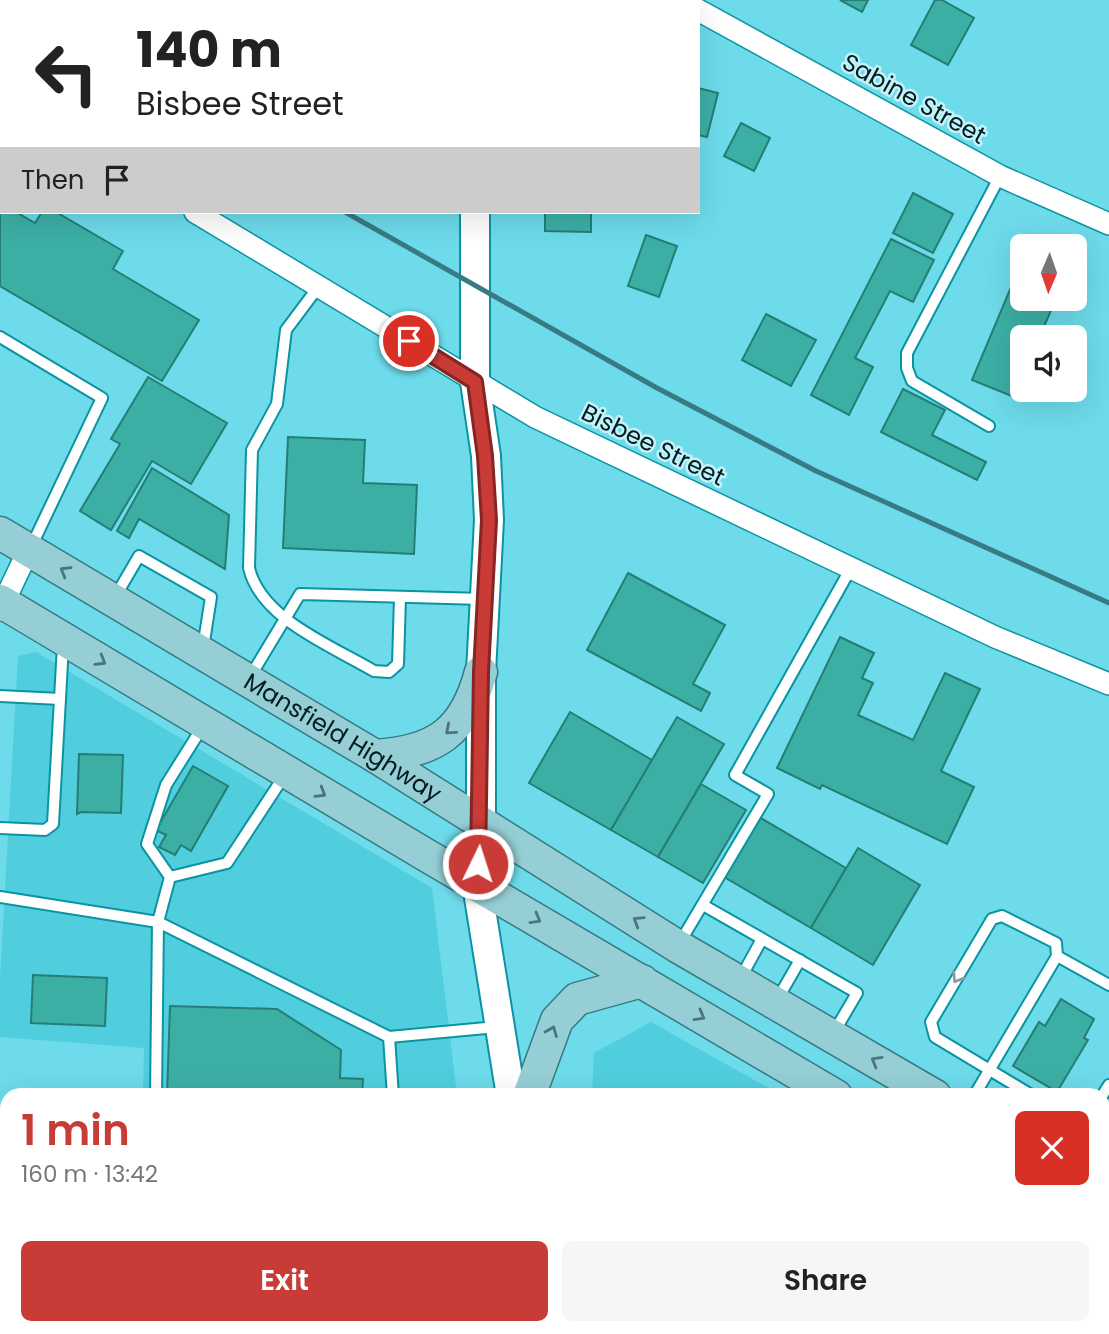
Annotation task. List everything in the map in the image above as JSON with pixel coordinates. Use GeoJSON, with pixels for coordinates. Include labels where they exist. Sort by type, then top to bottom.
{"type":"FeatureCollection","features":[{"type":"Feature","properties":{"kind":"main road"},"geometry":{"type":"LineString","coordinates":[[475,214],[475,382],[485,456],[489,520],[481,672],[481,823],[477,885],[510,1088]]}},
{"type":"Feature","properties":{"kind":"main road","name":"Mansfield Highway"},"geometry":{"type":"LineString","coordinates":[[0,533],[374,757],[677,946],[920,1088]]}},
{"type":"Feature","properties":{"kind":"main road"},"geometry":{"type":"LineString","coordinates":[[1,605],[64,639],[818,1088]]}},
{"type":"Feature","properties":{"kind":"main road"},"geometry":{"type":"LineString","coordinates":[[374,757],[428,747],[454,729],[473,702],[481,672]]}},
{"type":"Feature","properties":{"kind":"main road"},"geometry":{"type":"LineString","coordinates":[[532,1088],[556,1020],[578,999],[642,981]]}},
{"type":"Feature","properties":{"kind":"street","name":"Sabine Street"},"geometry":{"type":"LineString","coordinates":[[700,11],[1000,176],[1107,218]]}},
{"type":"Feature","properties":{"kind":"street","name":"Bisbee Street"},"geometry":{"type":"LineString","coordinates":[[198,214],[535,417],[995,637],[1109,684]]}},
{"type":"Feature","properties":{"kind":"street"},"geometry":{"type":"LineString","coordinates":[[1,605],[29,549]]}},
{"type":"Feature","properties":{"kind":"lane"},"geometry":{"type":"LineString","coordinates":[[989,426],[912,382],[907,368],[907,353],[1000,176]]}},
{"type":"Feature","properties":{"kind":"lane"},"geometry":{"type":"LineString","coordinates":[[319,286],[286,330],[277,404],[252,450],[249,568],[253,584],[261,597],[284,618],[374,671],[389,672],[398,664],[400,597]]}},
{"type":"Feature","properties":{"kind":"lane"},"geometry":{"type":"LineString","coordinates":[[0,337],[102,398],[29,549]]}},
{"type":"Feature","properties":{"kind":"lane"},"geometry":{"type":"LineString","coordinates":[[113,600],[139,555],[211,597],[202,655]]}},
{"type":"Feature","properties":{"kind":"lane"},"geometry":{"type":"LineString","coordinates":[[677,946],[768,794],[735,775],[851,569]]}},
{"type":"Feature","properties":{"kind":"lane"},"geometry":{"type":"LineString","coordinates":[[247,682],[300,594],[485,599]]}},
{"type":"Feature","properties":{"kind":"lane"},"geometry":{"type":"LineString","coordinates":[[0,828],[45,830],[52,824],[64,639]]}},
{"type":"Feature","properties":{"kind":"lane"},"geometry":{"type":"LineString","coordinates":[[0,696],[60,699]]}},
{"type":"Feature","properties":{"kind":"lane"},"geometry":{"type":"LineString","coordinates":[[156,1088],[158,922],[170,877],[147,844],[166,785],[205,724]]}},
{"type":"Feature","properties":{"kind":"lane"},"geometry":{"type":"LineString","coordinates":[[170,877],[227,863],[286,772]]}},
{"type":"Feature","properties":{"kind":"lane"},"geometry":{"type":"LineString","coordinates":[[0,897],[158,922],[389,1037],[500,1027]]}},
{"type":"Feature","properties":{"kind":"lane"},"geometry":{"type":"LineString","coordinates":[[703,905],[857,993],[832,1036]]}},
{"type":"Feature","properties":{"kind":"lane"},"geometry":{"type":"LineString","coordinates":[[979,1088],[989,1071],[1057,956],[1056,943],[1002,916],[992,919],[930,1021],[935,1037],[989,1071],[1018,1088]]}},
{"type":"Feature","properties":{"kind":"lane"},"geometry":{"type":"LineString","coordinates":[[738,981],[762,939]]}},
{"type":"Feature","properties":{"kind":"lane"},"geometry":{"type":"LineString","coordinates":[[1057,956],[1109,985]]}},
{"type":"Feature","properties":{"kind":"lane"},"geometry":{"type":"LineString","coordinates":[[776,1003],[800,960]]}},
{"type":"Feature","properties":{"kind":"lane"},"geometry":{"type":"LineString","coordinates":[[389,1037],[392,1088]]}},
{"type":"Feature","properties":{"kind":"shaded area"},"geometry":{"type":"Polygon","coordinates":[[[36,652],[432,888],[456,1088],[143,1088],[144,1048],[0,1037],[0,979],[18,656],[36,652]]]}},
{"type":"Feature","properties":{"kind":"shaded area"},"geometry":{"type":"Polygon","coordinates":[[[651,1022],[769,1088],[592,1088],[594,1053],[651,1022]]]}},
{"type":"Feature","properties":{"kind":"building"},"geometry":{"type":"Polygon","coordinates":[[[840,0],[868,0],[862,12],[840,0]]]}},
{"type":"Feature","properties":{"kind":"building"},"geometry":{"type":"Polygon","coordinates":[[[935,0],[942,0],[974,18],[948,65],[911,45],[935,0]]]}},
{"type":"Feature","properties":{"kind":"building"},"geometry":{"type":"Polygon","coordinates":[[[700,88],[718,93],[707,137],[700,135],[700,88]]]}},
{"type":"Feature","properties":{"kind":"building"},"geometry":{"type":"Polygon","coordinates":[[[741,123],[770,138],[754,171],[724,156],[741,123]]]}},
{"type":"Feature","properties":{"kind":"building"},"geometry":{"type":"Polygon","coordinates":[[[913,193],[953,214],[933,253],[893,233],[913,193]]]}},
{"type":"Feature","properties":{"kind":"building"},"geometry":{"type":"Polygon","coordinates":[[[0,214],[19,214],[35,223],[41,214],[59,214],[123,251],[113,269],[199,320],[162,381],[0,286],[0,214]]]}},
{"type":"Feature","properties":{"kind":"building"},"geometry":{"type":"Polygon","coordinates":[[[545,214],[591,214],[591,232],[545,231],[545,214]]]}},
{"type":"Feature","properties":{"kind":"building"},"geometry":{"type":"Polygon","coordinates":[[[646,235],[677,246],[659,297],[628,286],[646,235]]]}},
{"type":"Feature","properties":{"kind":"building"},"geometry":{"type":"Polygon","coordinates":[[[891,239],[934,260],[913,302],[890,291],[855,358],[873,367],[849,415],[811,395],[891,239]]]}},
{"type":"Feature","properties":{"kind":"building"},"geometry":{"type":"Polygon","coordinates":[[[1010,290],[1010,312],[1050,312],[1045,325],[1010,325],[1010,395],[972,380],[1010,290]]]}},
{"type":"Feature","properties":{"kind":"building"},"geometry":{"type":"Polygon","coordinates":[[[766,314],[816,340],[791,386],[742,360],[766,314]]]}},
{"type":"Feature","properties":{"kind":"building"},"geometry":{"type":"Polygon","coordinates":[[[148,377],[227,423],[191,484],[152,461],[111,530],[80,511],[120,444],[111,439],[148,377]]]}},
{"type":"Feature","properties":{"kind":"building"},"geometry":{"type":"Polygon","coordinates":[[[903,389],[945,410],[932,435],[986,462],[977,480],[881,432],[903,389]]]}},
{"type":"Feature","properties":{"kind":"building"},"geometry":{"type":"Polygon","coordinates":[[[288,437],[365,440],[363,483],[417,485],[414,554],[283,548],[288,437]]]}},
{"type":"Feature","properties":{"kind":"building"},"geometry":{"type":"Polygon","coordinates":[[[152,468],[229,515],[225,569],[139,519],[129,538],[117,531],[152,468]]]}},
{"type":"Feature","properties":{"kind":"building"},"geometry":{"type":"Polygon","coordinates":[[[628,573],[725,625],[693,684],[710,693],[701,711],[587,650],[628,573]]]}},
{"type":"Feature","properties":{"kind":"building"},"geometry":{"type":"Polygon","coordinates":[[[840,637],[874,653],[862,678],[873,683],[858,715],[913,740],[945,673],[980,689],[941,771],[974,787],[947,844],[822,785],[820,789],[777,768],[840,637]]]}},
{"type":"Feature","properties":{"kind":"building"},"geometry":{"type":"Polygon","coordinates":[[[570,712],[652,760],[611,830],[529,783],[570,712]]]}},
{"type":"Feature","properties":{"kind":"building"},"geometry":{"type":"Polygon","coordinates":[[[677,717],[724,744],[658,857],[611,830],[677,717]]]}},
{"type":"Feature","properties":{"kind":"building"},"geometry":{"type":"Polygon","coordinates":[[[79,754],[123,755],[121,813],[77,814],[79,754]]]}},
{"type":"Feature","properties":{"kind":"building"},"geometry":{"type":"Polygon","coordinates":[[[193,766],[228,786],[191,851],[181,845],[175,855],[159,847],[166,835],[156,830],[193,766]]]}},
{"type":"Feature","properties":{"kind":"building"},"geometry":{"type":"Polygon","coordinates":[[[701,784],[746,810],[703,883],[658,857],[701,784]]]}},
{"type":"Feature","properties":{"kind":"building"},"geometry":{"type":"Polygon","coordinates":[[[759,817],[846,868],[811,928],[724,877],[759,817]]]}},
{"type":"Feature","properties":{"kind":"building"},"geometry":{"type":"Polygon","coordinates":[[[858,848],[920,885],[873,965],[811,928],[858,848]]]}},
{"type":"Feature","properties":{"kind":"building"},"geometry":{"type":"Polygon","coordinates":[[[33,975],[107,978],[105,1026],[31,1023],[33,975]]]}},
{"type":"Feature","properties":{"kind":"building"},"geometry":{"type":"Polygon","coordinates":[[[1061,999],[1094,1019],[1084,1038],[1088,1040],[1059,1088],[1050,1088],[1013,1066],[1039,1022],[1045,1026],[1061,999]]]}},
{"type":"Feature","properties":{"kind":"building"},"geometry":{"type":"Polygon","coordinates":[[[170,1006],[277,1009],[341,1050],[340,1078],[363,1079],[362,1088],[167,1088],[170,1006]]]}},
{"type":"Feature","properties":{"kind":"railway"},"geometry":{"type":"LineString","coordinates":[[349,214],[657,388],[816,471],[1109,603]]}},
{"type":"Feature","properties":{"kind":"route"},"geometry":{"type":"LineString","coordinates":[[409,341],[475,382],[485,456],[489,520],[481,672],[481,823],[478,864]]}}]}
